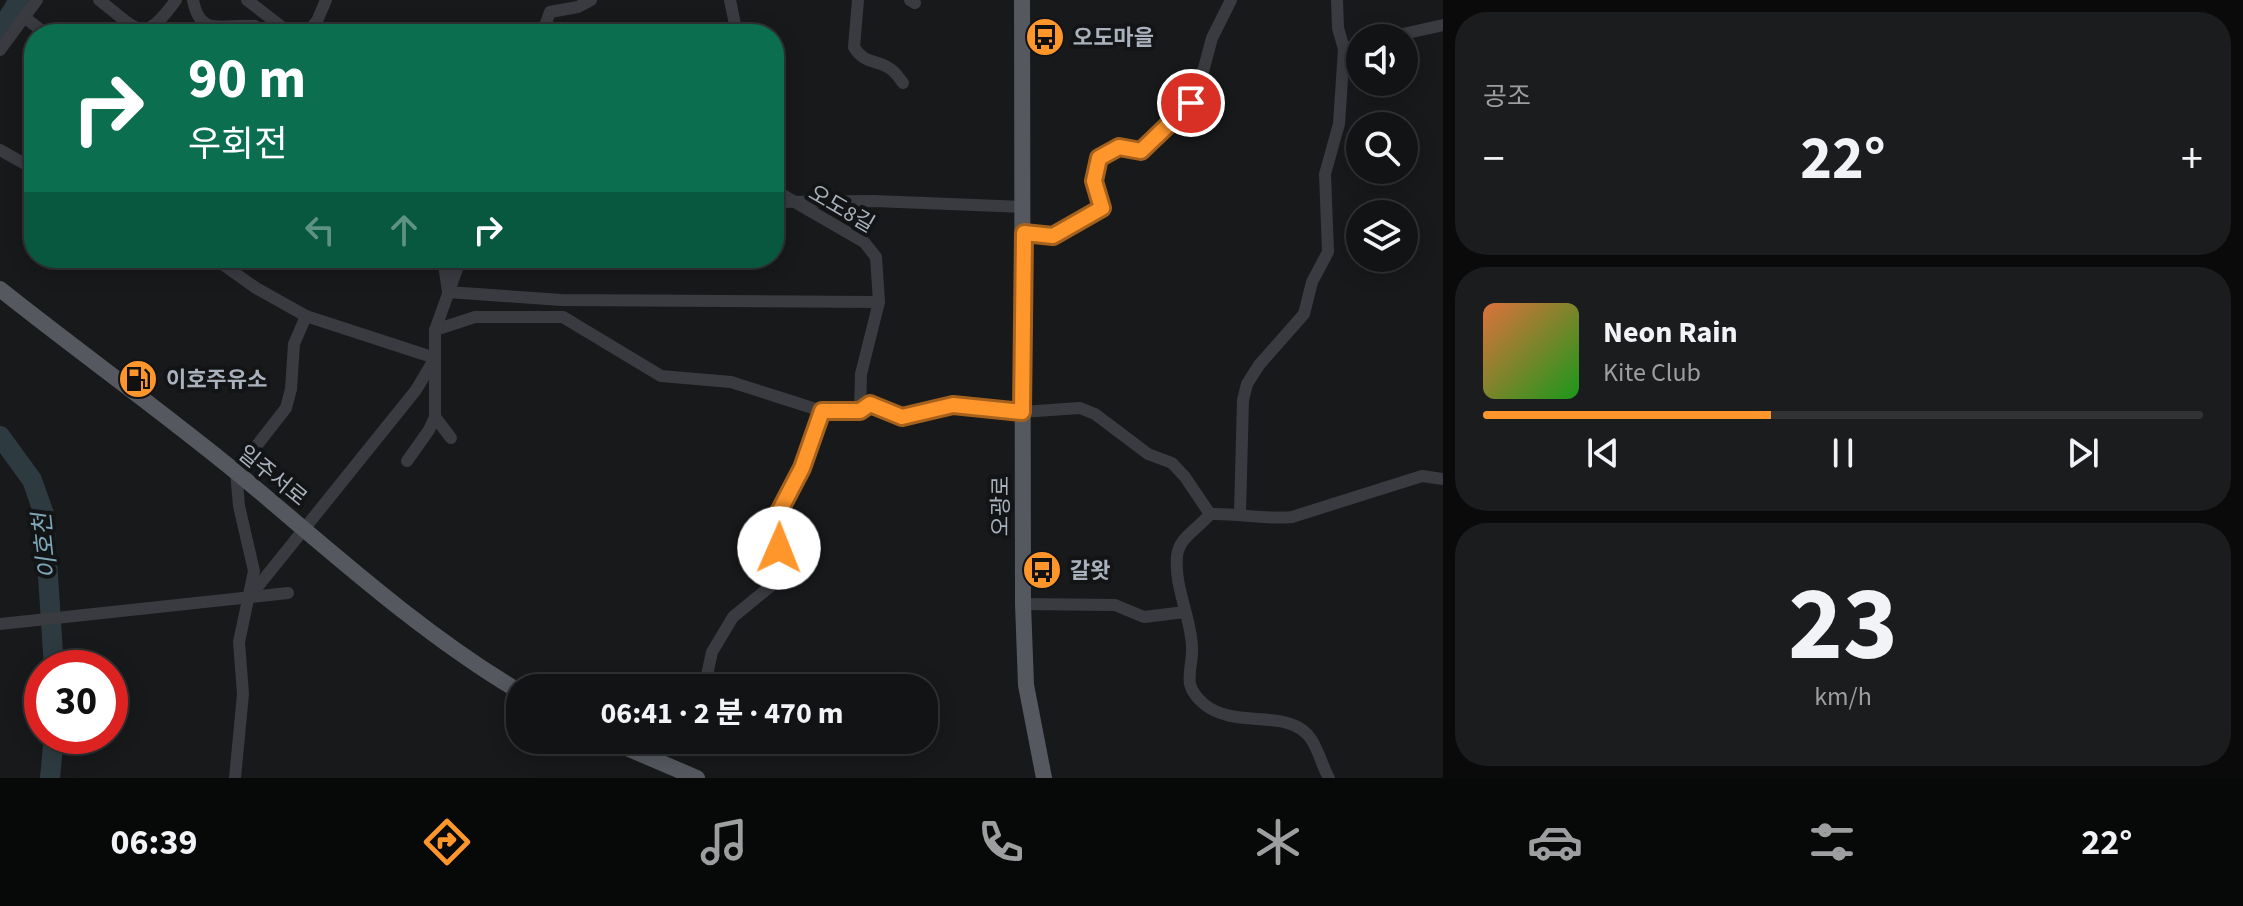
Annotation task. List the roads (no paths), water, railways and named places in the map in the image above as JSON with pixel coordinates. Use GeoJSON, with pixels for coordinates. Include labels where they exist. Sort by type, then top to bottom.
{"type":"FeatureCollection","features":[{"type":"Feature","properties":{"kind":"main road","name":"오광로"},"geometry":{"type":"LineString","coordinates":[[1022,0],[1023,604],[1026,685],[1044,778]]}},
{"type":"Feature","properties":{"kind":"main road","name":"일주서로"},"geometry":{"type":"LineString","coordinates":[[0,289],[236,472],[421,623],[506,682]]}},
{"type":"Feature","properties":{"kind":"main road"},"geometry":{"type":"LineString","coordinates":[[655,754],[697,778]]}},
{"type":"Feature","properties":{"kind":"street"},"geometry":{"type":"LineString","coordinates":[[0,50],[37,0]]}},
{"type":"Feature","properties":{"kind":"street"},"geometry":{"type":"LineString","coordinates":[[99,0],[130,24]]}},
{"type":"Feature","properties":{"kind":"street"},"geometry":{"type":"LineString","coordinates":[[159,24],[176,0]]}},
{"type":"Feature","properties":{"kind":"street"},"geometry":{"type":"LineString","coordinates":[[193,0],[200,22],[213,24]]}},
{"type":"Feature","properties":{"kind":"street"},"geometry":{"type":"LineString","coordinates":[[247,0],[278,24]]}},
{"type":"Feature","properties":{"kind":"street"},"geometry":{"type":"LineString","coordinates":[[314,24],[326,0]]}},
{"type":"Feature","properties":{"kind":"street"},"geometry":{"type":"LineString","coordinates":[[546,24],[558,0]]}},
{"type":"Feature","properties":{"kind":"street"},"geometry":{"type":"LineString","coordinates":[[550,12],[578,7],[591,0]]}},
{"type":"Feature","properties":{"kind":"street"},"geometry":{"type":"LineString","coordinates":[[730,0],[735,24]]}},
{"type":"Feature","properties":{"kind":"street"},"geometry":{"type":"LineString","coordinates":[[858,0],[854,47],[871,63],[894,71],[903,83]]}},
{"type":"Feature","properties":{"kind":"street"},"geometry":{"type":"LineString","coordinates":[[1024,233],[1053,236],[1102,208],[1094,181],[1099,158],[1119,147],[1141,151],[1191,103],[1200,83],[1212,38],[1231,0]]}},
{"type":"Feature","properties":{"kind":"street"},"geometry":{"type":"LineString","coordinates":[[1240,513],[1243,400],[1247,384],[1259,365],[1304,314],[1312,282],[1328,252],[1325,174],[1339,124],[1344,49],[1338,28],[1337,0]]}},
{"type":"Feature","properties":{"kind":"street"},"geometry":{"type":"LineString","coordinates":[[263,24],[266,15]]}},
{"type":"Feature","properties":{"kind":"street"},"geometry":{"type":"LineString","coordinates":[[24,17],[33,24]]}},
{"type":"Feature","properties":{"kind":"street"},"geometry":{"type":"LineString","coordinates":[[1418,31],[1443,25]]}},
{"type":"Feature","properties":{"kind":"street"},"geometry":{"type":"LineString","coordinates":[[0,150],[24,163]]}},
{"type":"Feature","properties":{"kind":"street","name":"오도8길"},"geometry":{"type":"LineString","coordinates":[[784,197],[873,249],[876,257],[879,302],[861,374],[860,411]]}},
{"type":"Feature","properties":{"kind":"street"},"geometry":{"type":"LineString","coordinates":[[784,203],[874,201],[1023,207]]}},
{"type":"Feature","properties":{"kind":"street"},"geometry":{"type":"LineString","coordinates":[[228,268],[306,316],[435,358]]}},
{"type":"Feature","properties":{"kind":"street"},"geometry":{"type":"LineString","coordinates":[[444,268],[448,292]]}},
{"type":"Feature","properties":{"kind":"street"},"geometry":{"type":"LineString","coordinates":[[407,461],[435,417],[435,330],[457,268]]}},
{"type":"Feature","properties":{"kind":"street"},"geometry":{"type":"LineString","coordinates":[[448,292],[561,300],[879,302]]}},
{"type":"Feature","properties":{"kind":"street"},"geometry":{"type":"LineString","coordinates":[[235,778],[243,702],[239,642],[254,562],[239,506],[236,472],[286,408],[291,389],[294,344],[306,316]]}},
{"type":"Feature","properties":{"kind":"street"},"geometry":{"type":"LineString","coordinates":[[435,330],[475,317],[563,317],[661,376],[731,382],[822,411],[860,411],[870,404],[902,417],[953,405],[1022,412],[1080,408],[1095,414],[1139,448],[1172,463],[1210,514]]}},
{"type":"Feature","properties":{"kind":"street"},"geometry":{"type":"LineString","coordinates":[[249,597],[416,390],[435,358]]}},
{"type":"Feature","properties":{"kind":"street"},"geometry":{"type":"LineString","coordinates":[[707,674],[712,652],[733,617],[772,585],[779,575],[779,512],[802,468],[822,411]]}},
{"type":"Feature","properties":{"kind":"street"},"geometry":{"type":"LineString","coordinates":[[435,417],[443,423],[451,438]]}},
{"type":"Feature","properties":{"kind":"street"},"geometry":{"type":"LineString","coordinates":[[1329,778],[1311,738],[1300,727],[1287,722],[1241,720],[1218,714],[1194,694],[1190,683],[1192,647],[1177,556],[1182,540],[1210,514],[1240,513],[1253,518],[1292,517],[1422,476],[1443,479]]}},
{"type":"Feature","properties":{"kind":"street"},"geometry":{"type":"LineString","coordinates":[[0,624],[288,593]]}},
{"type":"Feature","properties":{"kind":"street"},"geometry":{"type":"LineString","coordinates":[[1023,604],[1115,605],[1144,617],[1185,612]]}},
{"type":"Feature","properties":{"kind":"waterway","name":"이호천"},"geometry":{"type":"LineString","coordinates":[[0,31],[19,0]]}},
{"type":"Feature","properties":{"kind":"waterway","name":"이호천"},"geometry":{"type":"LineString","coordinates":[[0,436],[32,480],[44,514],[53,650]]}},
{"type":"Feature","properties":{"kind":"waterway","name":"이호천"},"geometry":{"type":"LineString","coordinates":[[50,778],[52,754]]}},
{"type":"Feature","properties":{"kind":"place","name":"오도마을"},"geometry":{"type":"Point","coordinates":[1045,37]}},
{"type":"Feature","properties":{"kind":"place","name":"이호주유소"},"geometry":{"type":"Point","coordinates":[138,379]}},
{"type":"Feature","properties":{"kind":"place","name":"갈왓"},"geometry":{"type":"Point","coordinates":[1042,570]}}]}
